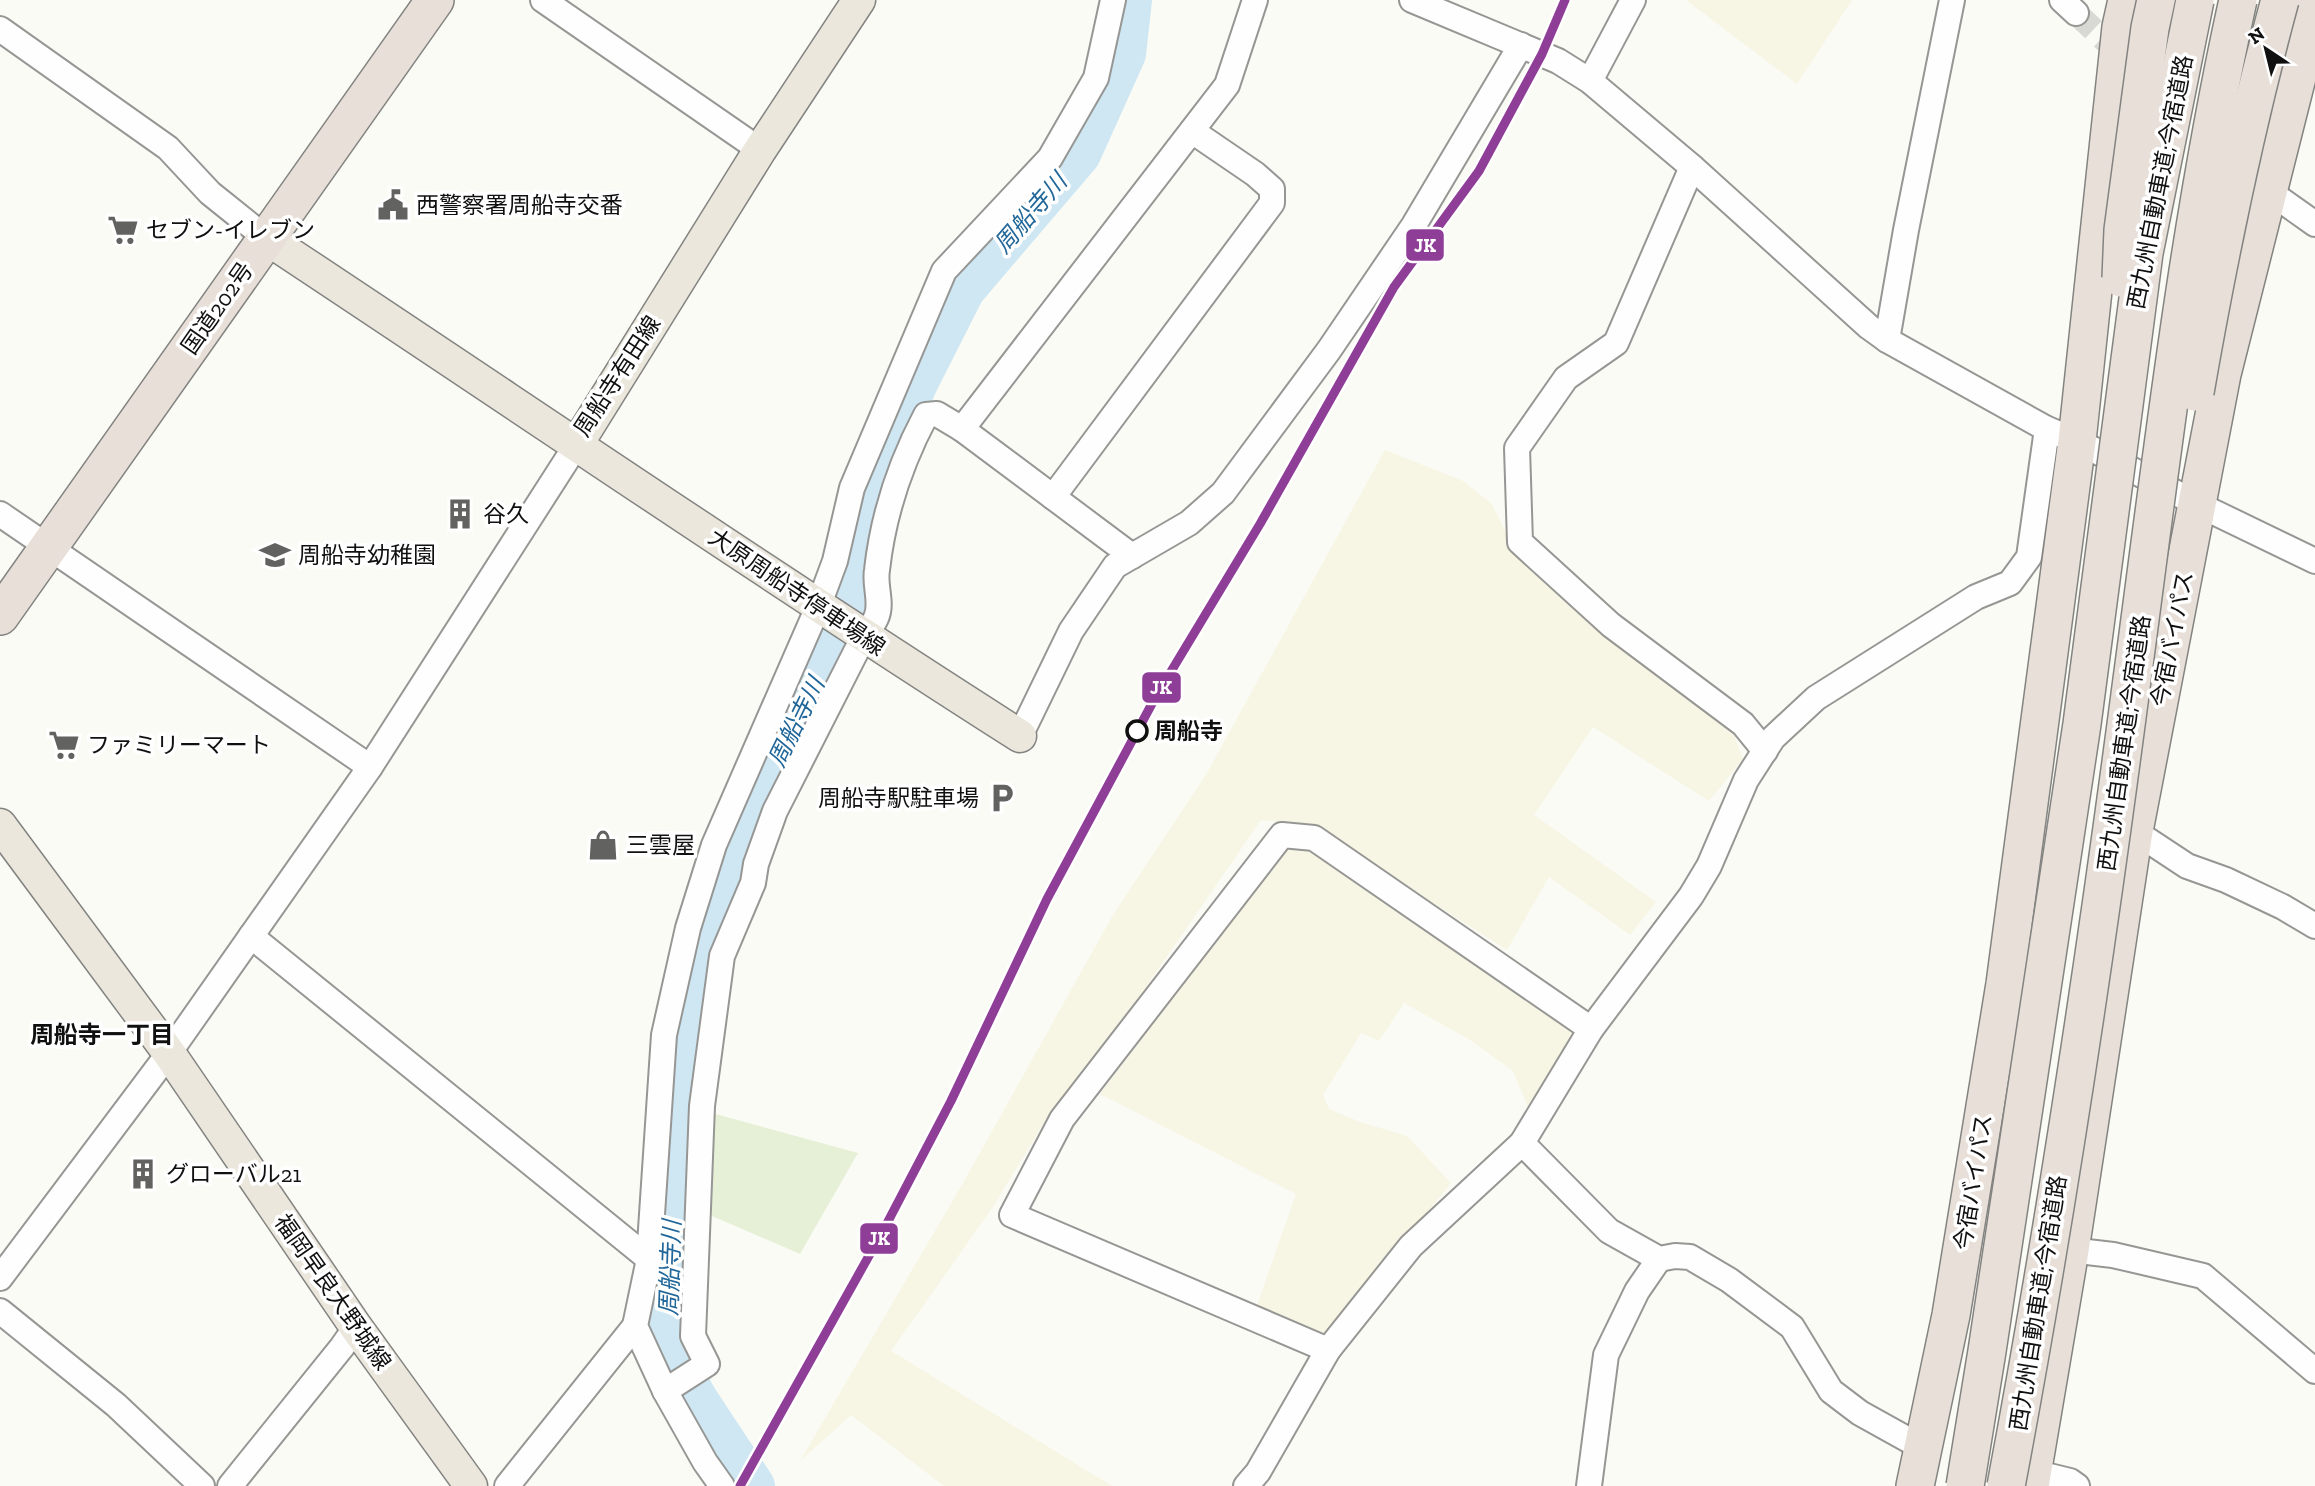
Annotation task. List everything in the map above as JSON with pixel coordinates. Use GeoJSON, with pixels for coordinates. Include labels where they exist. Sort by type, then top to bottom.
{"type":"FeatureCollection","features":[{"type":"Feature","properties":{"kind":"highway","name":"国道202号"},"geometry":{"type":"LineString","coordinates":[[0,616],[435,0]]}},
{"type":"Feature","properties":{"kind":"highway","name":"今宿バイパス"},"geometry":{"type":"LineString","coordinates":[[1915,1486],[1951,1315],[2005,984],[2062,435],[2127,0]]}},
{"type":"Feature","properties":{"kind":"highway"},"geometry":{"type":"LineString","coordinates":[[2113,482],[2123,230],[2156,0]]}},
{"type":"Feature","properties":{"kind":"highway","name":"西九州自動車道;今宿道路"},"geometry":{"type":"LineString","coordinates":[[1965,1486],[2082,724],[2144,253],[2195,0]]}},
{"type":"Feature","properties":{"kind":"highway","name":"西九州自動車道;今宿道路"},"geometry":{"type":"LineString","coordinates":[[2023,1481],[2030,1359],[2122,839],[2188,263],[2238,0]]}},
{"type":"Feature","properties":{"kind":"highway"},"geometry":{"type":"LineString","coordinates":[[2122,839],[2147,729],[2180,479],[2216,269],[2280,0]]}},
{"type":"Feature","properties":{"kind":"highway","name":"今宿バイパス"},"geometry":{"type":"LineString","coordinates":[[2023,1481],[2070,1250],[2122,839],[2199,505],[2222,374],[2315,6]]}},
{"type":"Feature","properties":{"kind":"main road","name":"周船寺有田線"},"geometry":{"type":"LineString","coordinates":[[266,238],[577,444],[760,150],[859,0]]}},
{"type":"Feature","properties":{"kind":"main road","name":"大原周船寺停車場線"},"geometry":{"type":"LineString","coordinates":[[577,444],[823,610],[1020,736]]}},
{"type":"Feature","properties":{"kind":"main road","name":"福岡早良大野城線"},"geometry":{"type":"LineString","coordinates":[[0,825],[169,1053],[356,1327],[471,1486]]}},
{"type":"Feature","properties":{"kind":"street"},"geometry":{"type":"LineString","coordinates":[[543,0],[760,150]]}},
{"type":"Feature","properties":{"kind":"street"},"geometry":{"type":"LineString","coordinates":[[507,1486],[635,1326],[649,1259],[664,1035],[688,928],[714,845],[823,610],[852,488],[944,271],[1050,158],[1096,78],[1113,0]]}},
{"type":"Feature","properties":{"kind":"street"},"geometry":{"type":"LineString","coordinates":[[962,429],[1227,85],[1255,0]]}},
{"type":"Feature","properties":{"kind":"street"},"geometry":{"type":"LineString","coordinates":[[1412,0],[1458,8],[1590,81],[1692,167],[1869,327],[1887,340],[2062,435],[2315,561]]}},
{"type":"Feature","properties":{"kind":"street"},"geometry":{"type":"LineString","coordinates":[[1590,81],[1633,0]]}},
{"type":"Feature","properties":{"kind":"street"},"geometry":{"type":"LineString","coordinates":[[1887,340],[1952,0]]}},
{"type":"Feature","properties":{"kind":"street"},"geometry":{"type":"LineString","coordinates":[[0,29],[168,148],[210,193],[266,238]]}},
{"type":"Feature","properties":{"kind":"street"},"geometry":{"type":"LineString","coordinates":[[1020,736],[1071,632],[1115,566],[1189,523],[1223,494],[1329,350],[1414,225],[1521,45]]}},
{"type":"Feature","properties":{"kind":"street"},"geometry":{"type":"LineString","coordinates":[[1053,497],[1272,203],[1272,189],[1255,174],[1192,131]]}},
{"type":"Feature","properties":{"kind":"street"},"geometry":{"type":"LineString","coordinates":[[1692,167],[1616,342],[1566,378],[1517,448],[1520,542],[1611,625],[1743,724],[1765,751]]}},
{"type":"Feature","properties":{"kind":"street"},"geometry":{"type":"LineString","coordinates":[[2267,190],[2315,223]]}},
{"type":"Feature","properties":{"kind":"street"},"geometry":{"type":"LineString","coordinates":[[670,1389],[707,1364],[693,1336],[702,1105],[722,956],[753,883],[756,864],[775,811],[864,636],[876,618],[879,605],[876,572],[886,525],[899,475],[926,415],[937,414],[962,429],[1132,556]]}},
{"type":"Feature","properties":{"kind":"street"},"geometry":{"type":"LineString","coordinates":[[1246,1486],[1258,1472],[1328,1350],[1411,1246],[1522,1143],[1591,1029],[1691,896],[1709,866],[1746,780],[1773,738],[1816,698],[1976,597],[2010,583],[2029,557],[2062,435]]}},
{"type":"Feature","properties":{"kind":"street"},"geometry":{"type":"LineString","coordinates":[[0,1278],[169,1053],[370,767],[577,444]]}},
{"type":"Feature","properties":{"kind":"street"},"geometry":{"type":"LineString","coordinates":[[0,514],[370,767]]}},
{"type":"Feature","properties":{"kind":"street"},"geometry":{"type":"LineString","coordinates":[[1328,1350],[1012,1215],[1062,1119],[1282,835],[1314,838],[1591,1029]]}},
{"type":"Feature","properties":{"kind":"street"},"geometry":{"type":"LineString","coordinates":[[2122,839],[2227,880],[2283,906],[2315,926]]}},
{"type":"Feature","properties":{"kind":"street"},"geometry":{"type":"LineString","coordinates":[[251,936],[649,1259]]}},
{"type":"Feature","properties":{"kind":"street"},"geometry":{"type":"LineString","coordinates":[[1522,1143],[1609,1231],[1659,1259],[1690,1257],[1729,1280],[1792,1327],[1831,1391],[1860,1413],[1923,1448]]}},
{"type":"Feature","properties":{"kind":"street"},"geometry":{"type":"LineString","coordinates":[[2070,1250],[2113,1255],[2203,1276],[2315,1371]]}},
{"type":"Feature","properties":{"kind":"street"},"geometry":{"type":"LineString","coordinates":[[1589,1486],[1606,1355],[1637,1291],[1659,1259]]}},
{"type":"Feature","properties":{"kind":"street"},"geometry":{"type":"LineString","coordinates":[[0,1311],[116,1405],[202,1486]]}},
{"type":"Feature","properties":{"kind":"street"},"geometry":{"type":"LineString","coordinates":[[635,1326],[670,1389],[705,1462],[722,1486]]}},
{"type":"Feature","properties":{"kind":"street"},"geometry":{"type":"LineString","coordinates":[[230,1486],[356,1327]]}},
{"type":"Feature","properties":{"kind":"street"},"geometry":{"type":"LineString","coordinates":[[2023,1481],[2070,1480],[2077,1486]]}},
{"type":"Feature","properties":{"kind":"shaded area"},"geometry":{"type":"Polygon","coordinates":[[[1686,0],[1852,0],[1797,84],[1686,0]]]}},
{"type":"Feature","properties":{"kind":"shaded area"},"geometry":{"type":"Polygon","coordinates":[[[1385,450],[1463,481],[1491,503],[1507,534],[1608,636],[1734,735],[1743,759],[1709,801],[1593,727],[1534,815],[1656,902],[1630,935],[1549,877],[1507,950],[1312,826],[1261,820],[1117,1029],[1051,1111],[993,1207],[891,1351],[1112,1486],[944,1486],[851,1415],[800,1461],[963,1183],[1113,915],[1207,773],[1385,450]]]}},
{"type":"Feature","properties":{"kind":"shaded area"},"geometry":{"type":"Polygon","coordinates":[[[1297,843],[1569,1027],[1576,1037],[1530,1112],[1513,1071],[1470,1040],[1404,1003],[1379,1041],[1361,1033],[1323,1095],[1329,1109],[1360,1122],[1407,1136],[1451,1183],[1331,1333],[1319,1334],[1256,1308],[1296,1194],[1100,1094],[1284,849],[1297,843]]]}},
{"type":"Feature","properties":{"kind":"green space"},"geometry":{"type":"Polygon","coordinates":[[[712,1113],[858,1153],[800,1254],[705,1213],[712,1113]]]}},
{"type":"Feature","properties":{"kind":"waterway","name":"周船寺川"},"geometry":{"type":"LineString","coordinates":[[754,1486],[696,1398],[668,1346],[673,1222],[673,1129],[710,935],[752,813],[791,728],[834,646],[856,552],[885,458],[917,383],[964,290],[1080,154],[1125,54],[1131,0]]}},
{"type":"Feature","properties":{"kind":"tunnel"},"geometry":{"type":"LineString","coordinates":[[2076,13],[2125,59]]}},
{"type":"Feature","properties":{"kind":"transit line","name":"JK"},"geometry":{"type":"LineString","coordinates":[[740,1486],[884,1229],[951,1101],[1047,899],[1155,698],[1260,524],[1394,287],[1479,171],[1542,54],[1565,0]]}},
{"type":"Feature","properties":{"kind":"place","name":"西警察署周船寺交番"},"geometry":{"type":"Point","coordinates":[393,205]}},
{"type":"Feature","properties":{"kind":"place","name":"セブン-イレブン"},"geometry":{"type":"Point","coordinates":[123,230]}},
{"type":"Feature","properties":{"kind":"place","name":"谷久"},"geometry":{"type":"Point","coordinates":[460,514]}},
{"type":"Feature","properties":{"kind":"place","name":"周船寺幼稚園"},"geometry":{"type":"Point","coordinates":[275,555]}},
{"type":"Feature","properties":{"kind":"place","name":"周船寺"},"geometry":{"type":"Point","coordinates":[1137,731]}},
{"type":"Feature","properties":{"kind":"place","name":"ファミリーマート"},"geometry":{"type":"Point","coordinates":[64,745]}},
{"type":"Feature","properties":{"kind":"place","name":"周船寺駅駐車場"},"geometry":{"type":"Point","coordinates":[1002,798]}},
{"type":"Feature","properties":{"kind":"place","name":"三雲屋"},"geometry":{"type":"Point","coordinates":[603,845]}},
{"type":"Feature","properties":{"kind":"place","name":"グローバル21"},"geometry":{"type":"Point","coordinates":[143,1174]}},
{"type":"Feature","properties":{"kind":"district","name":"周船寺一丁目"},"geometry":{"type":"Point","coordinates":[102,1034]}}]}
